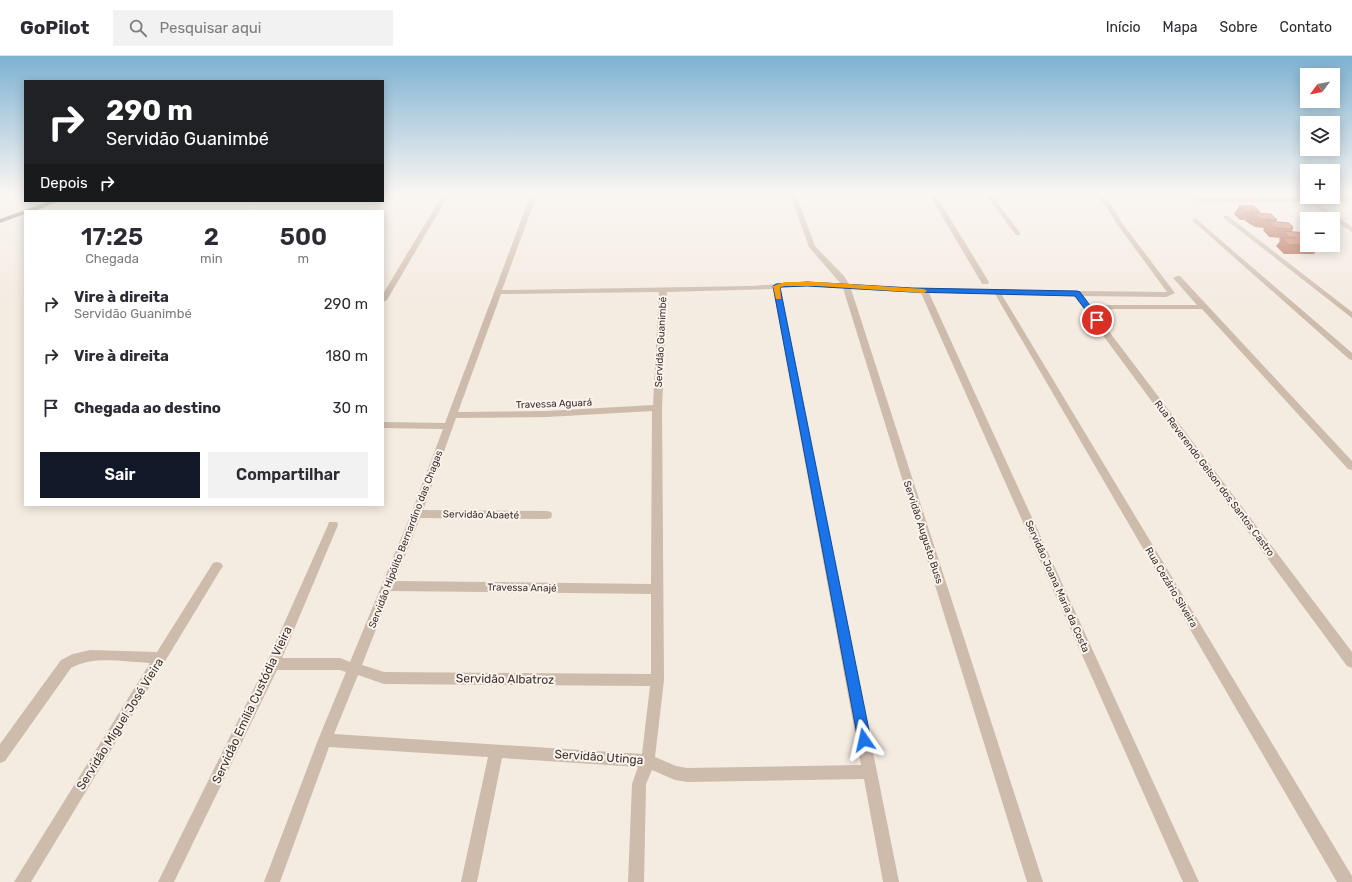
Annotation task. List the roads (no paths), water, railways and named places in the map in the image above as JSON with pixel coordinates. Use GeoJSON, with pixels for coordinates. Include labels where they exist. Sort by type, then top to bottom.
{"type":"FeatureCollection","features":[{"type":"Feature","properties":{"kind":"street"},"geometry":{"type":"LineString","coordinates":[[384,298],[423,233]]}},
{"type":"Feature","properties":{"kind":"street","name":"Servidão Hipólito Bernardino das Chagas"},"geometry":{"type":"LineString","coordinates":[[272,882],[325,740],[416,514],[520,233]]}},
{"type":"Feature","properties":{"kind":"street","name":"Servidão Augusto Buss"},"geometry":{"type":"LineString","coordinates":[[807,233],[812,247],[842,278],[846,286],[1035,882]]}},
{"type":"Feature","properties":{"kind":"street"},"geometry":{"type":"LineString","coordinates":[[955,233],[985,282]]}},
{"type":"Feature","properties":{"kind":"street","name":"Servidão Guanimbé"},"geometry":{"type":"LineString","coordinates":[[636,882],[639,784],[648,761],[657,680],[657,408],[663,290],[751,288],[807,284],[924,291],[1171,294],[1127,233]]}},
{"type":"Feature","properties":{"kind":"street"},"geometry":{"type":"LineString","coordinates":[[1209,233],[1352,357]]}},
{"type":"Feature","properties":{"kind":"street"},"geometry":{"type":"LineString","coordinates":[[1246,233],[1352,316]]}},
{"type":"Feature","properties":{"kind":"street"},"geometry":{"type":"LineString","coordinates":[[1177,278],[1352,467]]}},
{"type":"Feature","properties":{"kind":"street"},"geometry":{"type":"LineString","coordinates":[[776,286],[891,882]]}},
{"type":"Feature","properties":{"kind":"street"},"geometry":{"type":"LineString","coordinates":[[498,292],[663,290]]}},
{"type":"Feature","properties":{"kind":"street","name":"Servidão Joana Maria da Costa"},"geometry":{"type":"LineString","coordinates":[[924,291],[1191,882]]}},
{"type":"Feature","properties":{"kind":"street","name":"Rua Cezário Silveira"},"geometry":{"type":"LineString","coordinates":[[998,292],[1346,882]]}},
{"type":"Feature","properties":{"kind":"street","name":"Rua Reverendo Gelson dos Santos Castro"},"geometry":{"type":"LineString","coordinates":[[1077,294],[1352,662]]}},
{"type":"Feature","properties":{"kind":"street"},"geometry":{"type":"LineString","coordinates":[[1088,307],[1204,307]]}},
{"type":"Feature","properties":{"kind":"street","name":"Travessa Aguará"},"geometry":{"type":"LineString","coordinates":[[453,415],[554,414],[657,408]]}},
{"type":"Feature","properties":{"kind":"street"},"geometry":{"type":"LineString","coordinates":[[384,426],[448,426]]}},
{"type":"Feature","properties":{"kind":"street","name":"Servidão Abaeté"},"geometry":{"type":"LineString","coordinates":[[416,514],[547,515]]}},
{"type":"Feature","properties":{"kind":"street","name":"Servidão Emília Custódia Vieira"},"geometry":{"type":"LineString","coordinates":[[166,882],[273,664],[333,525]]}},
{"type":"Feature","properties":{"kind":"street","name":"Servidão Miguel José Vieira"},"geometry":{"type":"LineString","coordinates":[[22,882],[217,566]]}},
{"type":"Feature","properties":{"kind":"street","name":"Travessa Anajé"},"geometry":{"type":"LineString","coordinates":[[387,586],[657,588]]}},
{"type":"Feature","properties":{"kind":"street"},"geometry":{"type":"LineString","coordinates":[[0,756],[66,664],[77,658],[90,655],[161,658]]}},
{"type":"Feature","properties":{"kind":"street","name":"Servidão Albatroz"},"geometry":{"type":"LineString","coordinates":[[273,664],[340,664],[384,678],[657,680]]}},
{"type":"Feature","properties":{"kind":"street","name":"Servidão Utinga"},"geometry":{"type":"LineString","coordinates":[[325,740],[648,761],[675,773],[687,775],[870,772]]}},
{"type":"Feature","properties":{"kind":"street"},"geometry":{"type":"LineString","coordinates":[[469,882],[497,750]]}}]}
